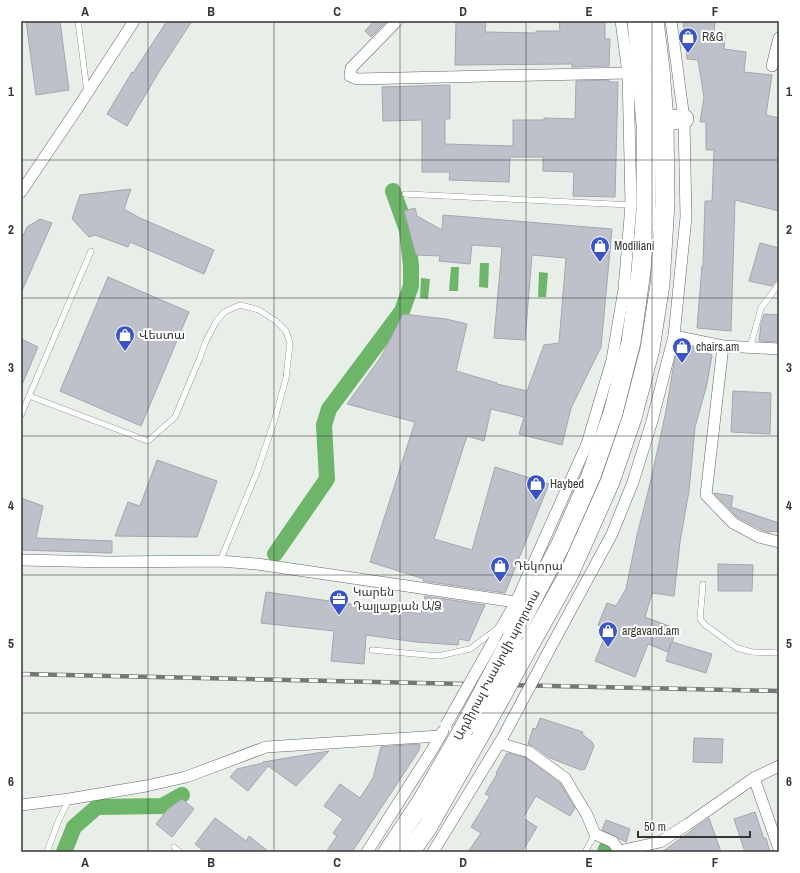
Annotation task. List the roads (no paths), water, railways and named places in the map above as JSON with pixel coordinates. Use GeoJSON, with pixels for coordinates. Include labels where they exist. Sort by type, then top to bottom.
{"type":"FeatureCollection","features":[{"type":"Feature","properties":{"kind":"highway","name":"Ադմիրալ Իսակովի պողոտա"},"geometry":{"type":"LineString","coordinates":[[388,852],[422,801],[454,728],[503,635],[560,546],[591,476],[613,413],[631,342],[641,271],[646,210],[646,125],[637,21]]}},
{"type":"Feature","properties":{"kind":"highway","name":"Ադմիրալ Իսակովի պողոտա"},"geometry":{"type":"LineString","coordinates":[[410,852],[427,828],[569,574],[610,482],[632,418],[650,349],[660,284],[666,204],[664,120],[654,21]]}},
{"type":"Feature","properties":{"kind":"highway"},"geometry":{"type":"LineString","coordinates":[[664,120],[684,119]]}},
{"type":"Feature","properties":{"kind":"street"},"geometry":{"type":"LineString","coordinates":[[21,192],[134,21]]}},
{"type":"Feature","properties":{"kind":"street"},"geometry":{"type":"LineString","coordinates":[[396,21],[351,68],[350,76],[357,79],[628,73]]}},
{"type":"Feature","properties":{"kind":"street"},"geometry":{"type":"LineString","coordinates":[[503,635],[516,602],[587,444],[612,360],[624,290],[631,205],[628,73],[621,21]]}},
{"type":"Feature","properties":{"kind":"street"},"geometry":{"type":"LineString","coordinates":[[433,852],[501,740],[612,534],[633,482],[652,421],[674,336],[686,217],[684,119],[670,21]]}},
{"type":"Feature","properties":{"kind":"street"},"geometry":{"type":"LineString","coordinates":[[772,66],[779,38]]}},
{"type":"Feature","properties":{"kind":"street"},"geometry":{"type":"LineString","coordinates":[[674,336],[723,346],[779,349]]}},
{"type":"Feature","properties":{"kind":"street"},"geometry":{"type":"LineString","coordinates":[[723,346],[706,495],[733,524],[759,537],[779,542]]}},
{"type":"Feature","properties":{"kind":"street"},"geometry":{"type":"LineString","coordinates":[[21,560],[109,562],[220,561],[257,564],[516,602]]}},
{"type":"Feature","properties":{"kind":"street"},"geometry":{"type":"LineString","coordinates":[[21,805],[69,799],[146,786],[186,777],[266,746],[440,736],[454,728]]}},
{"type":"Feature","properties":{"kind":"street"},"geometry":{"type":"LineString","coordinates":[[367,852],[440,736]]}},
{"type":"Feature","properties":{"kind":"street"},"geometry":{"type":"LineString","coordinates":[[501,740],[529,752],[565,778],[587,815],[595,834],[613,842],[619,852],[660,847],[688,824],[754,778],[779,766]]}},
{"type":"Feature","properties":{"kind":"street"},"geometry":{"type":"LineString","coordinates":[[754,778],[779,849]]}},
{"type":"Feature","properties":{"kind":"lane"},"geometry":{"type":"LineString","coordinates":[[78,21],[87,94]]}},
{"type":"Feature","properties":{"kind":"lane"},"geometry":{"type":"LineString","coordinates":[[405,194],[631,205]]}},
{"type":"Feature","properties":{"kind":"lane"},"geometry":{"type":"LineString","coordinates":[[21,415],[92,251]]}},
{"type":"Feature","properties":{"kind":"lane"},"geometry":{"type":"LineString","coordinates":[[750,348],[761,308],[779,284]]}},
{"type":"Feature","properties":{"kind":"lane"},"geometry":{"type":"LineString","coordinates":[[29,396],[148,442],[175,417],[200,360],[206,341],[216,322],[224,312],[240,305],[259,310],[276,321],[286,331],[290,343],[286,378],[274,422],[256,472],[220,561]]}},
{"type":"Feature","properties":{"kind":"lane"},"geometry":{"type":"LineString","coordinates":[[703,584],[700,619],[705,625],[737,648],[752,652],[779,652]]}},
{"type":"Feature","properties":{"kind":"lane"},"geometry":{"type":"LineString","coordinates":[[372,650],[438,656],[470,649],[503,635]]}},
{"type":"Feature","properties":{"kind":"lane"},"geometry":{"type":"LineString","coordinates":[[47,852],[58,822],[69,799]]}},
{"type":"Feature","properties":{"kind":"lane"},"geometry":{"type":"LineString","coordinates":[[585,852],[595,834]]}},
{"type":"Feature","properties":{"kind":"lane"},"geometry":{"type":"LineString","coordinates":[[174,847],[180,852]]}},
{"type":"Feature","properties":{"kind":"waterway"},"geometry":{"type":"LineString","coordinates":[[275,554],[327,479],[324,425],[329,409],[402,311],[411,286],[411,266],[407,230],[393,191]]}},
{"type":"Feature","properties":{"kind":"waterway"},"geometry":{"type":"LineString","coordinates":[[64,852],[74,827],[97,807],[162,806],[182,795]]}},
{"type":"Feature","properties":{"kind":"railway"},"geometry":{"type":"LineString","coordinates":[[21,674],[779,691]]}},
{"type":"Feature","properties":{"kind":"place","name":"R&G"},"geometry":{"type":"Point","coordinates":[688,54]}},
{"type":"Feature","properties":{"kind":"place","name":"Modiliani"},"geometry":{"type":"Point","coordinates":[600,263]}},
{"type":"Feature","properties":{"kind":"place","name":"Վեստա"},"geometry":{"type":"Point","coordinates":[125,352]}},
{"type":"Feature","properties":{"kind":"place","name":"chairs.am"},"geometry":{"type":"Point","coordinates":[682,364]}},
{"type":"Feature","properties":{"kind":"place","name":"Haybed"},"geometry":{"type":"Point","coordinates":[536,501]}},
{"type":"Feature","properties":{"kind":"place","name":"Դեկորա"},"geometry":{"type":"Point","coordinates":[500,583]}},
{"type":"Feature","properties":{"kind":"place","name":"Կարեն Դալլաքյան Ա/Ձ"},"geometry":{"type":"Point","coordinates":[339,616]}},
{"type":"Feature","properties":{"kind":"place","name":"argavand.am"},"geometry":{"type":"Point","coordinates":[608,648]}}]}
